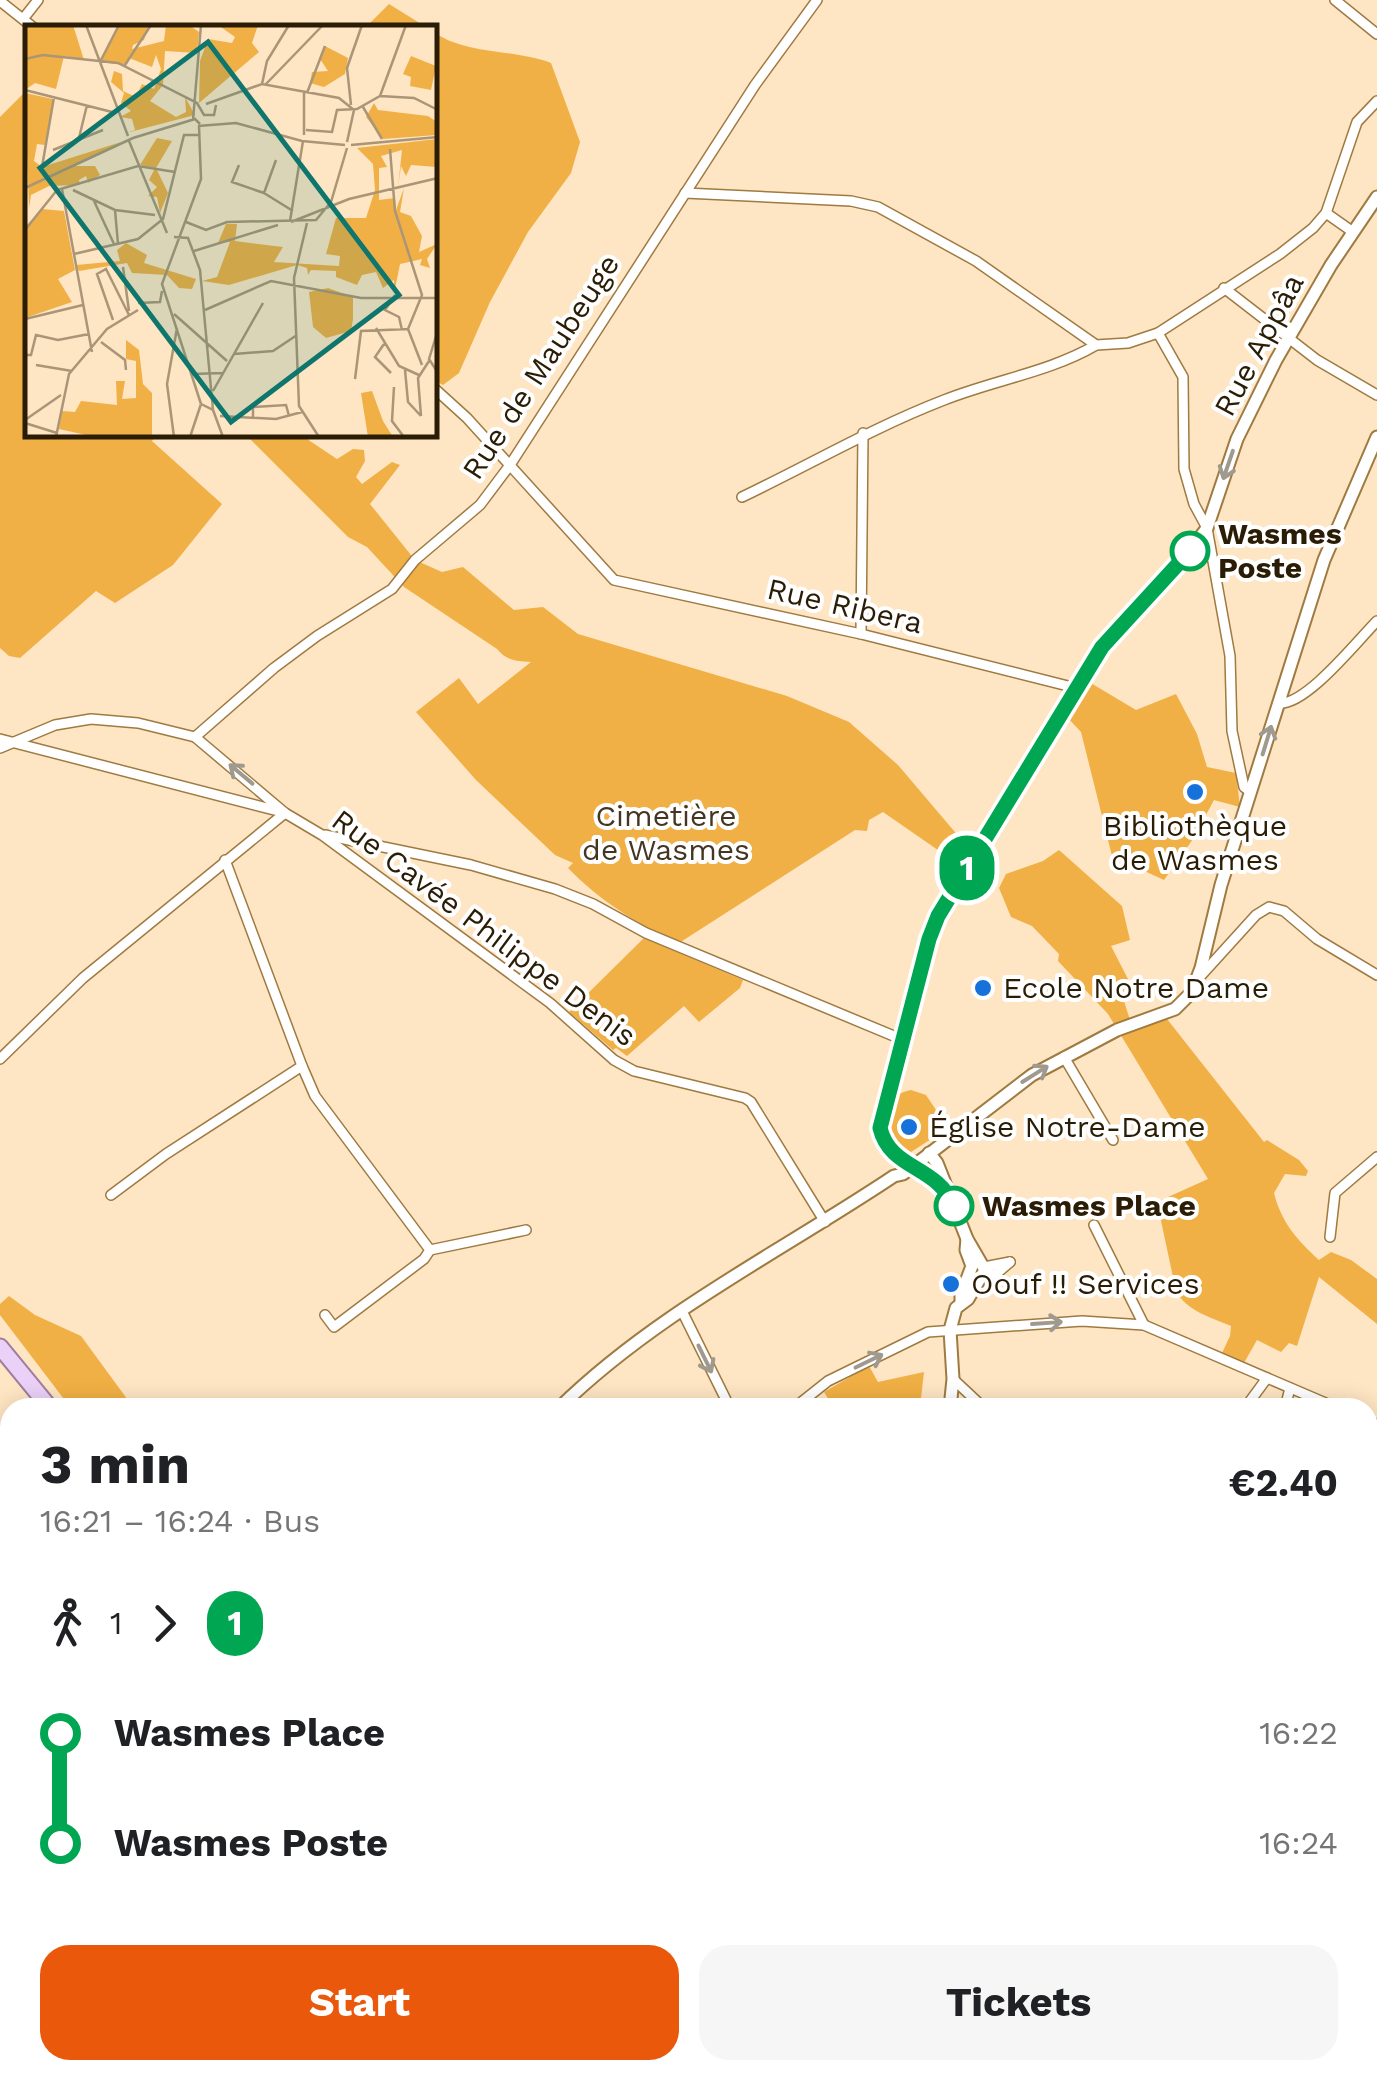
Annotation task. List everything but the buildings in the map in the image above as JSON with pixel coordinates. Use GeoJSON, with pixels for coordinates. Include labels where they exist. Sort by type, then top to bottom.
{"type":"FeatureCollection","features":[{"type":"Feature","properties":{"kind":"main road"},"geometry":{"type":"LineString","coordinates":[[0,1347],[42,1398]]}},
{"type":"Feature","properties":{"kind":"street"},"geometry":{"type":"LineString","coordinates":[[23,19],[38,0]]}},
{"type":"Feature","properties":{"kind":"street","name":"Rue de Maubeuge"},"geometry":{"type":"LineString","coordinates":[[196,738],[316,636],[380,599],[415,560],[480,505],[510,465],[754,85],[817,0]]}},
{"type":"Feature","properties":{"kind":"street"},"geometry":{"type":"LineString","coordinates":[[1334,0],[1377,34]]}},
{"type":"Feature","properties":{"kind":"street"},"geometry":{"type":"LineString","coordinates":[[0,1],[30,25]]}},
{"type":"Feature","properties":{"kind":"street"},"geometry":{"type":"LineString","coordinates":[[742,497],[863,433],[947,398],[1076,357],[1096,345],[1128,343],[1158,333],[1296,242],[1326,213],[1357,122],[1377,101]]}},
{"type":"Feature","properties":{"kind":"street"},"geometry":{"type":"LineString","coordinates":[[685,194],[850,200],[878,207],[976,260],[1096,345]]}},
{"type":"Feature","properties":{"kind":"street","name":"Rue Appâa"},"geometry":{"type":"LineString","coordinates":[[907,1164],[882,1139],[880,1128],[920,964],[938,916],[1108,640],[1178,566],[1206,528],[1237,439],[1276,360],[1377,197]]}},
{"type":"Feature","properties":{"kind":"street"},"geometry":{"type":"LineString","coordinates":[[1326,213],[1353,232]]}},
{"type":"Feature","properties":{"kind":"street"},"geometry":{"type":"LineString","coordinates":[[1224,288],[1317,360],[1377,394]]}},
{"type":"Feature","properties":{"kind":"street"},"geometry":{"type":"LineString","coordinates":[[1158,333],[1184,377],[1184,469],[1206,528],[1230,656],[1232,731],[1244,787],[1251,792]]}},
{"type":"Feature","properties":{"kind":"street"},"geometry":{"type":"LineString","coordinates":[[947,398],[948,385]]}},
{"type":"Feature","properties":{"kind":"street"},"geometry":{"type":"LineString","coordinates":[[438,392],[510,465]]}},
{"type":"Feature","properties":{"kind":"street"},"geometry":{"type":"LineString","coordinates":[[862,634],[863,433]]}},
{"type":"Feature","properties":{"kind":"street"},"geometry":{"type":"LineString","coordinates":[[571,1398],[682,1310],[826,1222],[928,1153],[1032,1075],[1117,1030],[1174,1009],[1192,992],[1328,548],[1377,437]]}},
{"type":"Feature","properties":{"kind":"street","name":"Rue Ribera"},"geometry":{"type":"LineString","coordinates":[[510,465],[614,580],[862,634],[1076,688]]}},
{"type":"Feature","properties":{"kind":"street"},"geometry":{"type":"LineString","coordinates":[[1278,704],[1303,696],[1377,620]]}},
{"type":"Feature","properties":{"kind":"street"},"geometry":{"type":"LineString","coordinates":[[0,748],[55,725],[91,719],[138,723],[196,738],[285,813]]}},
{"type":"Feature","properties":{"kind":"street"},"geometry":{"type":"LineString","coordinates":[[0,739],[285,813]]}},
{"type":"Feature","properties":{"kind":"street"},"geometry":{"type":"LineString","coordinates":[[0,1058],[67,992],[285,813]]}},
{"type":"Feature","properties":{"kind":"street","name":"Rue Cavée Philippe Denis"},"geometry":{"type":"LineString","coordinates":[[285,813],[322,834],[550,1003],[614,1060],[634,1071],[752,1102],[826,1222]]}},
{"type":"Feature","properties":{"kind":"street"},"geometry":{"type":"LineString","coordinates":[[322,834],[471,866],[555,889],[593,904],[646,933],[901,1038]]}},
{"type":"Feature","properties":{"kind":"street"},"geometry":{"type":"LineString","coordinates":[[225,860],[316,1096],[429,1247]]}},
{"type":"Feature","properties":{"kind":"street"},"geometry":{"type":"LineString","coordinates":[[1196,981],[1269,907],[1284,911],[1316,939],[1377,975]]}},
{"type":"Feature","properties":{"kind":"street"},"geometry":{"type":"LineString","coordinates":[[1064,1057],[1113,1140]]}},
{"type":"Feature","properties":{"kind":"street"},"geometry":{"type":"LineString","coordinates":[[111,1196],[166,1154],[302,1066]]}},
{"type":"Feature","properties":{"kind":"street"},"geometry":{"type":"LineString","coordinates":[[928,1153],[937,1163],[966,1239],[966,1250],[978,1271],[960,1295],[962,1302],[956,1308],[950,1330],[951,1398]]}},
{"type":"Feature","properties":{"kind":"street"},"geometry":{"type":"LineString","coordinates":[[1330,1237],[1335,1193],[1377,1157]]}},
{"type":"Feature","properties":{"kind":"street"},"geometry":{"type":"LineString","coordinates":[[907,1164],[925,1171],[947,1190]]}},
{"type":"Feature","properties":{"kind":"street"},"geometry":{"type":"LineString","coordinates":[[1094,1225],[1144,1325]]}},
{"type":"Feature","properties":{"kind":"street"},"geometry":{"type":"LineString","coordinates":[[429,1247],[526,1230]]}},
{"type":"Feature","properties":{"kind":"street"},"geometry":{"type":"LineString","coordinates":[[324,1315],[334,1327],[424,1259],[429,1247]]}},
{"type":"Feature","properties":{"kind":"street"},"geometry":{"type":"LineString","coordinates":[[682,1310],[725,1398]]}},
{"type":"Feature","properties":{"kind":"street"},"geometry":{"type":"LineString","coordinates":[[807,1398],[828,1381],[928,1332],[1082,1321],[1144,1325],[1313,1398]]}},
{"type":"Feature","properties":{"kind":"street"},"geometry":{"type":"LineString","coordinates":[[1252,1398],[1267,1378]]}},
{"type":"Feature","properties":{"kind":"street"},"geometry":{"type":"LineString","coordinates":[[953,1379],[973,1398]]}},
{"type":"Feature","properties":{"kind":"street"},"geometry":{"type":"LineString","coordinates":[[1288,1398],[1290,1388]]}},
{"type":"Feature","properties":{"kind":"green space"},"geometry":{"type":"Polygon","coordinates":[[[389,4],[423,25],[368,25],[389,4]]]}},
{"type":"Feature","properties":{"kind":"green space"},"geometry":{"type":"Polygon","coordinates":[[[438,35],[462,45],[551,63],[580,142],[571,173],[528,232],[490,302],[459,373],[443,385],[438,382],[438,35]]]}},
{"type":"Feature","properties":{"kind":"green space"},"geometry":{"type":"Polygon","coordinates":[[[25,92],[25,438],[154,438],[152,441],[222,504],[173,565],[115,603],[96,591],[20,658],[9,656],[0,648],[0,117],[25,92]]]}},
{"type":"Feature","properties":{"kind":"green space"},"geometry":{"type":"Polygon","coordinates":[[[249,438],[306,438],[337,459],[353,449],[364,450],[365,461],[356,477],[362,484],[392,462],[400,465],[370,504],[415,560],[442,572],[463,567],[514,610],[543,607],[578,634],[787,696],[849,722],[898,765],[971,851],[961,866],[883,812],[869,820],[867,831],[855,830],[679,943],[634,920],[580,880],[568,868],[573,863],[555,855],[476,780],[416,712],[459,678],[478,704],[531,662],[504,656],[404,587],[367,547],[348,537],[249,438]]]}},
{"type":"Feature","properties":{"kind":"green space"},"geometry":{"type":"Polygon","coordinates":[[[1084,679],[1136,710],[1176,694],[1197,734],[1207,767],[1236,773],[1240,807],[1214,800],[1164,880],[1112,856],[1081,732],[1066,716],[1084,679]]]}},
{"type":"Feature","properties":{"kind":"green space"},"geometry":{"type":"Polygon","coordinates":[[[1059,850],[1122,906],[1130,940],[1111,946],[1128,979],[1122,995],[1131,1023],[1160,1015],[1167,1019],[1264,1142],[1267,1140],[1299,1160],[1308,1171],[1306,1176],[1285,1174],[1274,1193],[1281,1213],[1297,1238],[1319,1260],[1331,1252],[1351,1260],[1377,1279],[1377,1324],[1319,1277],[1297,1346],[1289,1343],[1281,1352],[1257,1340],[1244,1363],[1222,1353],[1231,1326],[1193,1308],[1176,1291],[1157,1202],[1208,1179],[1108,1014],[1058,961],[1059,954],[1032,926],[1011,917],[999,888],[1006,874],[1043,861],[1059,850]]]}},
{"type":"Feature","properties":{"kind":"green space","name":"Cimetière de Wasmes"},"geometry":{"type":"Polygon","coordinates":[[[644,938],[743,980],[740,988],[699,1022],[684,1006],[627,1056],[616,1048],[613,1050],[569,1012],[644,938]]]}},
{"type":"Feature","properties":{"kind":"green space"},"geometry":{"type":"Polygon","coordinates":[[[911,1090],[926,1095],[948,1128],[908,1154],[892,1139],[886,1119],[892,1101],[911,1090]]]}},
{"type":"Feature","properties":{"kind":"green space"},"geometry":{"type":"Polygon","coordinates":[[[9,1296],[35,1315],[81,1336],[126,1398],[63,1398],[0,1315],[0,1304],[9,1296]]]}},
{"type":"Feature","properties":{"kind":"green space"},"geometry":{"type":"Polygon","coordinates":[[[869,1366],[878,1382],[924,1372],[921,1398],[828,1398],[824,1392],[869,1366]]]}},
{"type":"Feature","properties":{"kind":"bus line","name":"1"},"geometry":{"type":"LineString","coordinates":[[954,1206],[947,1190],[934,1178],[890,1150],[880,1128],[910,1000],[929,939],[938,916],[1102,647],[1190,551]]}},
{"type":"Feature","properties":{"kind":"place","name":"Wasmes Poste"},"geometry":{"type":"Point","coordinates":[1190,551]}},
{"type":"Feature","properties":{"kind":"place","name":"Bibliothèque de Wasmes"},"geometry":{"type":"Point","coordinates":[1195,792]}},
{"type":"Feature","properties":{"kind":"place","name":"Ecole Notre Dame"},"geometry":{"type":"Point","coordinates":[983,988]}},
{"type":"Feature","properties":{"kind":"place","name":"Église Notre-Dame"},"geometry":{"type":"Point","coordinates":[909,1127]}},
{"type":"Feature","properties":{"kind":"place","name":"Wasmes Place"},"geometry":{"type":"Point","coordinates":[954,1206]}},
{"type":"Feature","properties":{"kind":"place","name":"Oouf !! Services"},"geometry":{"type":"Point","coordinates":[951,1284]}}]}
